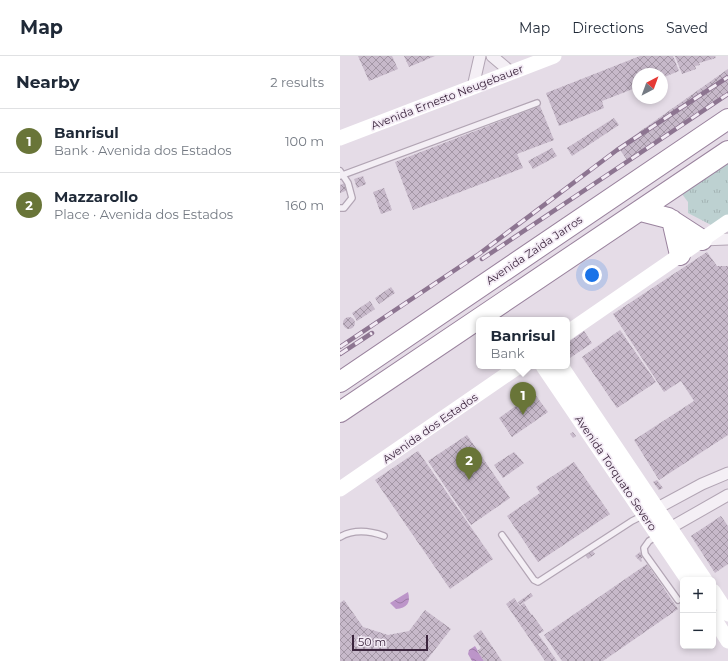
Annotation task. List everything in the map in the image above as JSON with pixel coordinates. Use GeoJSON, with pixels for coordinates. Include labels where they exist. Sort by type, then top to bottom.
{"type":"FeatureCollection","features":[{"type":"Feature","properties":{"kind":"highway","name":"Avenida Zaida Jarros"},"geometry":{"type":"LineString","coordinates":[[340,382],[728,119]]}},
{"type":"Feature","properties":{"kind":"highway"},"geometry":{"type":"LineString","coordinates":[[482,317],[728,151]]}},
{"type":"Feature","properties":{"kind":"highway"},"geometry":{"type":"LineString","coordinates":[[641,211],[672,220],[702,240]]}},
{"type":"Feature","properties":{"kind":"highway"},"geometry":{"type":"LineString","coordinates":[[672,220],[680,255]]}},
{"type":"Feature","properties":{"kind":"highway"},"geometry":{"type":"LineString","coordinates":[[340,412],[476,321]]}},
{"type":"Feature","properties":{"kind":"street"},"geometry":{"type":"LineString","coordinates":[[473,88],[480,56]]}},
{"type":"Feature","properties":{"kind":"street"},"geometry":{"type":"LineString","coordinates":[[492,56],[512,72]]}},
{"type":"Feature","properties":{"kind":"street","name":"Avenida Ernesto Neugebauer"},"geometry":{"type":"LineString","coordinates":[[340,138],[554,56]]}},
{"type":"Feature","properties":{"kind":"street"},"geometry":{"type":"LineString","coordinates":[[570,331],[728,222]]}},
{"type":"Feature","properties":{"kind":"street"},"geometry":{"type":"LineString","coordinates":[[702,240],[728,239]]}},
{"type":"Feature","properties":{"kind":"street","name":"Avenida dos Estados"},"geometry":{"type":"LineString","coordinates":[[340,489],[515,369]]}},
{"type":"Feature","properties":{"kind":"street","name":"Avenida Torquato Severo"},"geometry":{"type":"LineString","coordinates":[[545,369],[644,515],[664,532],[702,577]]}},
{"type":"Feature","properties":{"kind":"street","name":"Avenida Torquato Severo"},"geometry":{"type":"LineString","coordinates":[[563,369],[658,509],[664,532],[686,577]]}},
{"type":"Feature","properties":{"kind":"street"},"geometry":{"type":"LineString","coordinates":[[592,438],[605,431]]}},
{"type":"Feature","properties":{"kind":"street"},"geometry":{"type":"LineString","coordinates":[[644,515],[658,509],[702,484],[728,473]]}},
{"type":"Feature","properties":{"kind":"street"},"geometry":{"type":"LineString","coordinates":[[664,532],[728,495]]}},
{"type":"Feature","properties":{"kind":"street"},"geometry":{"type":"LineString","coordinates":[[716,596],[728,614]]}},
{"type":"Feature","properties":{"kind":"street"},"geometry":{"type":"LineString","coordinates":[[716,623],[728,641]]}},
{"type":"Feature","properties":{"kind":"lane"},"geometry":{"type":"LineString","coordinates":[[340,208],[344,208],[352,198],[348,183],[341,174],[537,103]]}},
{"type":"Feature","properties":{"kind":"lane"},"geometry":{"type":"LineString","coordinates":[[502,535],[534,580],[538,582],[632,521],[644,515]]}},
{"type":"Feature","properties":{"kind":"lane"},"geometry":{"type":"LineString","coordinates":[[340,537],[353,532],[364,532],[384,536]]}},
{"type":"Feature","properties":{"kind":"lane"},"geometry":{"type":"LineString","coordinates":[[664,532],[646,543],[644,548],[645,554],[678,600]]}},
{"type":"Feature","properties":{"kind":"green space"},"geometry":{"type":"Polygon","coordinates":[[[728,160],[728,217],[713,226],[688,213],[688,202],[682,194],[728,160]]]}},
{"type":"Feature","properties":{"kind":"water"},"geometry":{"type":"Polygon","coordinates":[[[408,592],[409,599],[405,606],[396,609],[390,603],[408,592]]]}},
{"type":"Feature","properties":{"kind":"water"},"geometry":{"type":"Polygon","coordinates":[[[475,646],[484,661],[472,661],[468,654],[469,650],[475,646]]]}},
{"type":"Feature","properties":{"kind":"building"},"geometry":{"type":"Polygon","coordinates":[[[358,56],[392,56],[398,69],[369,81],[358,56]]]}},
{"type":"Feature","properties":{"kind":"building"},"geometry":{"type":"Polygon","coordinates":[[[404,56],[435,56],[409,67],[404,56]]]}},
{"type":"Feature","properties":{"kind":"building"},"geometry":{"type":"Polygon","coordinates":[[[640,56],[673,56],[679,71],[668,76],[668,68],[632,68],[632,89],[602,101],[604,108],[559,126],[546,93],[640,56]]]}},
{"type":"Feature","properties":{"kind":"building"},"geometry":{"type":"Polygon","coordinates":[[[675,56],[715,56],[716,58],[699,63],[700,65],[695,66],[696,69],[682,74],[675,56]]]}},
{"type":"Feature","properties":{"kind":"building"},"geometry":{"type":"Polygon","coordinates":[[[728,69],[728,94],[627,160],[618,147],[728,69]]]}},
{"type":"Feature","properties":{"kind":"building"},"geometry":{"type":"Polygon","coordinates":[[[540,106],[554,140],[517,154],[523,168],[413,210],[395,162],[540,106]]]}},
{"type":"Feature","properties":{"kind":"building"},"geometry":{"type":"Polygon","coordinates":[[[614,118],[619,125],[572,156],[567,148],[614,118]]]}},
{"type":"Feature","properties":{"kind":"building"},"geometry":{"type":"Polygon","coordinates":[[[552,148],[557,156],[533,169],[528,161],[552,148]]]}},
{"type":"Feature","properties":{"kind":"building"},"geometry":{"type":"Polygon","coordinates":[[[363,176],[366,184],[357,188],[354,179],[363,176]]]}},
{"type":"Feature","properties":{"kind":"building"},"geometry":{"type":"Polygon","coordinates":[[[345,183],[348,190],[340,193],[340,185],[345,183]]]}},
{"type":"Feature","properties":{"kind":"building"},"geometry":{"type":"Polygon","coordinates":[[[384,188],[392,210],[381,214],[373,192],[384,188]]]}},
{"type":"Feature","properties":{"kind":"building"},"geometry":{"type":"Polygon","coordinates":[[[707,252],[717,266],[728,266],[728,435],[659,480],[634,440],[694,401],[681,381],[664,392],[613,314],[707,252]]]}},
{"type":"Feature","properties":{"kind":"building"},"geometry":{"type":"Polygon","coordinates":[[[391,287],[395,293],[379,304],[375,298],[391,287]]]}},
{"type":"Feature","properties":{"kind":"building"},"geometry":{"type":"Polygon","coordinates":[[[370,301],[375,309],[357,321],[352,313],[370,301]]]}},
{"type":"Feature","properties":{"kind":"building"},"geometry":{"type":"Polygon","coordinates":[[[347,317],[351,317],[355,323],[351,329],[347,329],[343,325],[343,321],[347,317]]]}},
{"type":"Feature","properties":{"kind":"building"},"geometry":{"type":"Polygon","coordinates":[[[620,330],[656,382],[617,408],[582,357],[620,330]]]}},
{"type":"Feature","properties":{"kind":"building"},"geometry":{"type":"Polygon","coordinates":[[[584,331],[592,343],[570,358],[570,341],[584,331]]]}},
{"type":"Feature","properties":{"kind":"building"},"geometry":{"type":"Polygon","coordinates":[[[534,393],[548,412],[512,437],[499,418],[534,393]]]}},
{"type":"Feature","properties":{"kind":"building"},"geometry":{"type":"Polygon","coordinates":[[[573,432],[576,436],[573,438],[570,434],[573,432]]]}},
{"type":"Feature","properties":{"kind":"building"},"geometry":{"type":"Polygon","coordinates":[[[467,435],[510,498],[471,525],[428,461],[467,435]]]}},
{"type":"Feature","properties":{"kind":"building"},"geometry":{"type":"Polygon","coordinates":[[[418,451],[493,559],[450,589],[375,480],[418,451]]]}},
{"type":"Feature","properties":{"kind":"building"},"geometry":{"type":"Polygon","coordinates":[[[514,452],[524,463],[503,478],[494,465],[514,452]]]}},
{"type":"Feature","properties":{"kind":"building"},"geometry":{"type":"Polygon","coordinates":[[[574,462],[610,514],[538,562],[507,516],[540,493],[536,487],[574,462]]]}},
{"type":"Feature","properties":{"kind":"building"},"geometry":{"type":"Polygon","coordinates":[[[657,480],[663,488],[659,490],[653,482],[657,480]]]}},
{"type":"Feature","properties":{"kind":"building"},"geometry":{"type":"Polygon","coordinates":[[[721,516],[728,526],[728,564],[715,573],[691,536],[721,516]]]}},
{"type":"Feature","properties":{"kind":"building"},"geometry":{"type":"Polygon","coordinates":[[[592,550],[595,554],[588,559],[585,555],[592,550]]]}},
{"type":"Feature","properties":{"kind":"building"},"geometry":{"type":"Polygon","coordinates":[[[640,552],[643,557],[641,562],[635,556],[640,552]]]}},
{"type":"Feature","properties":{"kind":"building"},"geometry":{"type":"Polygon","coordinates":[[[647,564],[678,609],[603,661],[562,661],[544,635],[647,564]]]}},
{"type":"Feature","properties":{"kind":"building"},"geometry":{"type":"Polygon","coordinates":[[[531,593],[533,596],[520,605],[518,602],[531,593]]]}},
{"type":"Feature","properties":{"kind":"building"},"geometry":{"type":"Polygon","coordinates":[[[514,598],[520,606],[524,603],[531,614],[530,616],[532,614],[544,631],[538,634],[557,661],[545,661],[506,604],[514,598]]]}},
{"type":"Feature","properties":{"kind":"building"},"geometry":{"type":"Polygon","coordinates":[[[344,600],[363,627],[388,635],[409,631],[425,610],[451,629],[426,661],[340,661],[340,603],[344,600]]]}},
{"type":"Feature","properties":{"kind":"building"},"geometry":{"type":"Polygon","coordinates":[[[481,630],[502,661],[484,661],[477,651],[481,648],[473,636],[481,630]]]}},
{"type":"Feature","properties":{"kind":"railway"},"geometry":{"type":"LineString","coordinates":[[340,347],[479,254],[617,150],[728,77]]}},
{"type":"Feature","properties":{"kind":"railway"},"geometry":{"type":"LineString","coordinates":[[482,259],[728,94]]}},
{"type":"Feature","properties":{"kind":"railway"},"geometry":{"type":"LineString","coordinates":[[340,354],[372,333]]}},
{"type":"Feature","properties":{"kind":"place","name":"Banrisul"},"geometry":{"type":"Point","coordinates":[523,415]}},
{"type":"Feature","properties":{"kind":"place","name":"Mazzarollo"},"geometry":{"type":"Point","coordinates":[469,480]}}]}
